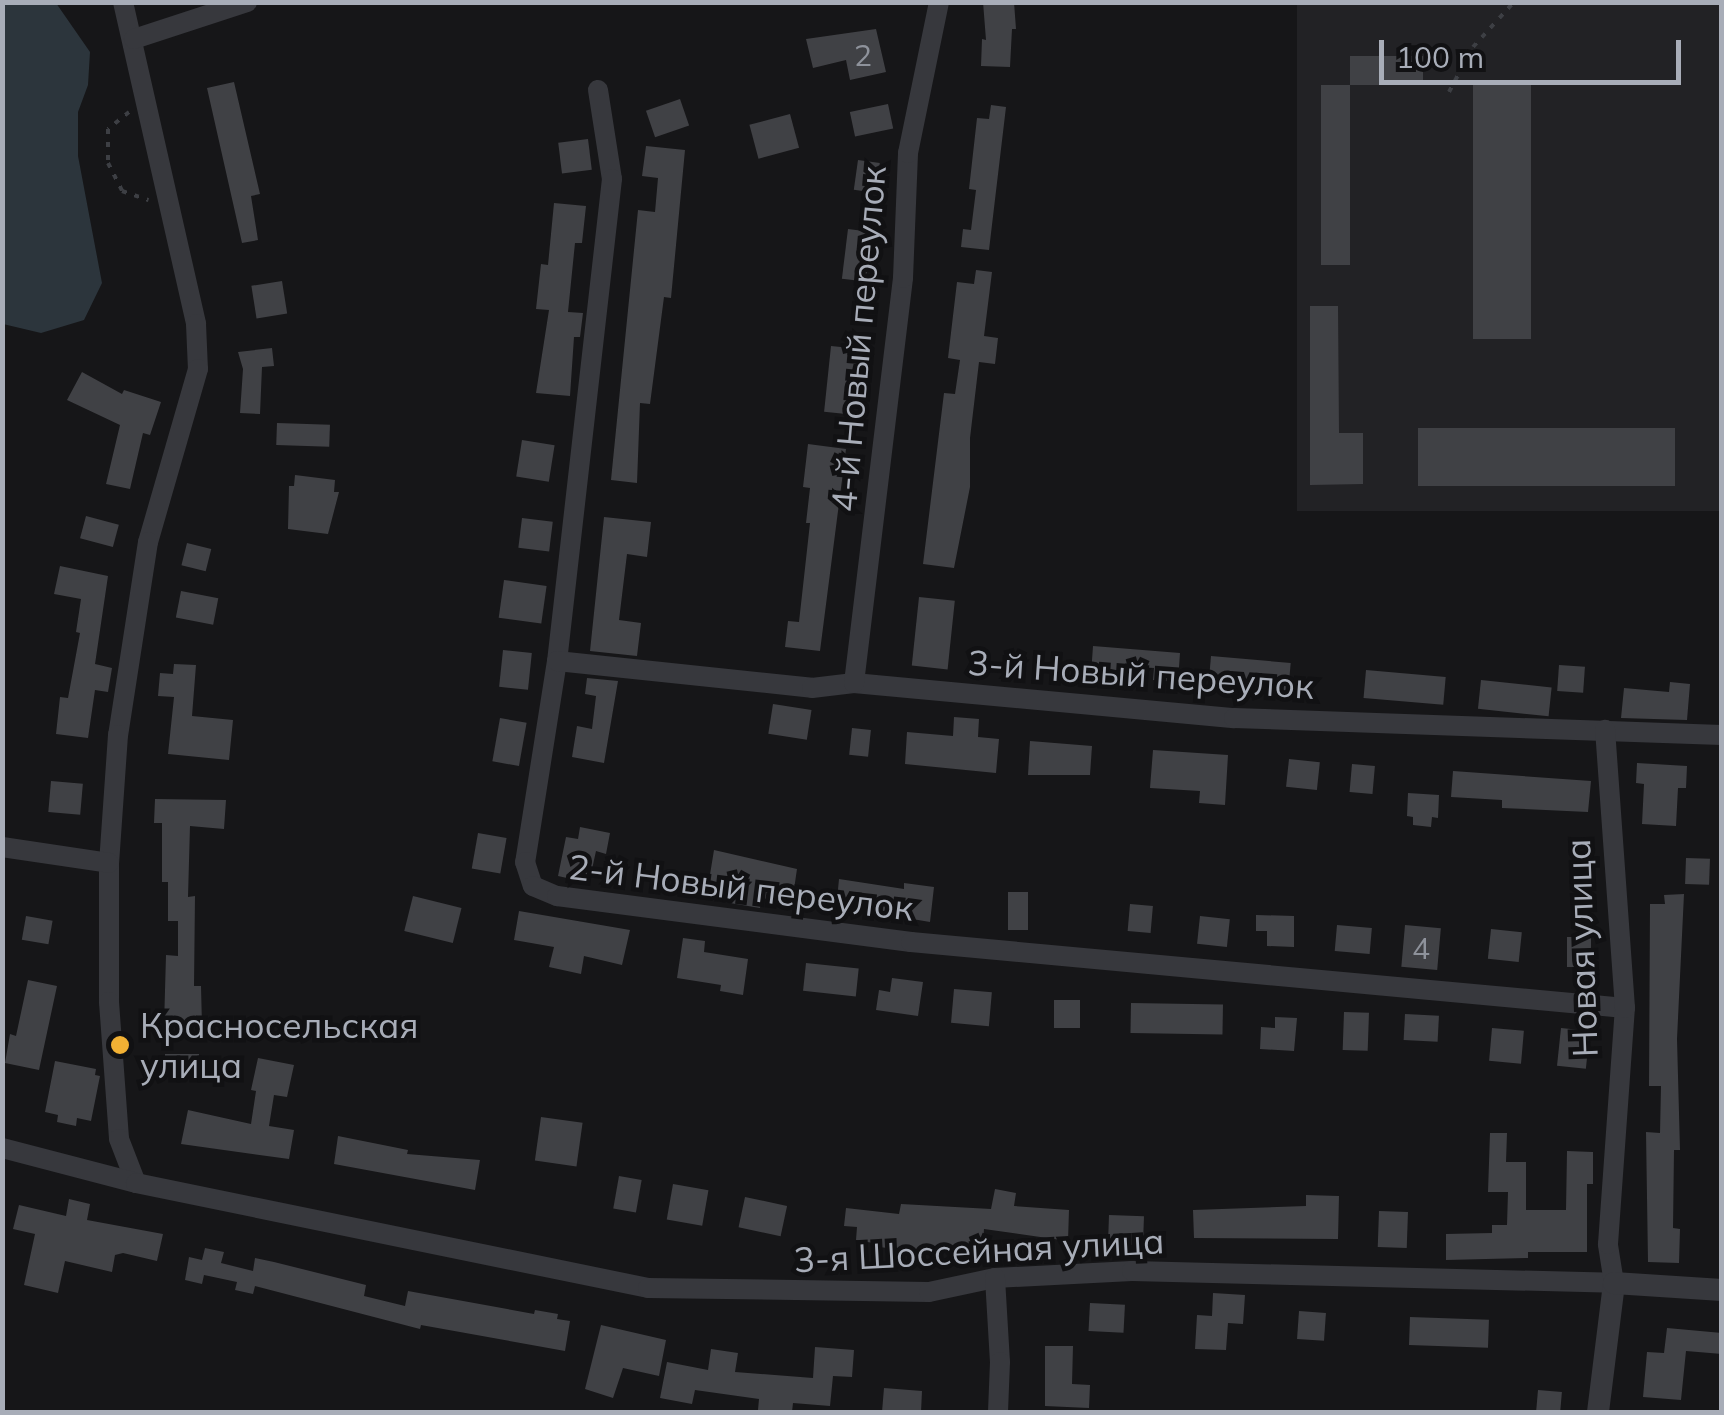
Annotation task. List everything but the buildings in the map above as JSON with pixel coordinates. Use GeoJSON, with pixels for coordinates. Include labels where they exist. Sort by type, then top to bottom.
{"type":"FeatureCollection","features":[{"type":"Feature","properties":{"kind":"street"},"geometry":{"type":"LineString","coordinates":[[123,2],[196,324],[198,369],[136,600],[118,735],[108,864],[109,1002],[120,1139],[136,1183]]}},
{"type":"Feature","properties":{"kind":"street"},"geometry":{"type":"LineString","coordinates":[[134,39],[247,2]]}},
{"type":"Feature","properties":{"kind":"street","name":"4-й Новый переулок"},"geometry":{"type":"LineString","coordinates":[[854,683],[904,278],[908,153],[938,2]]}},
{"type":"Feature","properties":{"kind":"street","name":"2-й Новый переулок"},"geometry":{"type":"LineString","coordinates":[[598,90],[612,179],[557,661],[525,862],[527,876],[544,894],[911,942],[1625,1008]]}},
{"type":"Feature","properties":{"kind":"street","name":"3-й Новый переулок"},"geometry":{"type":"LineString","coordinates":[[557,661],[812,688],[854,683],[1234,718],[1722,735]]}},
{"type":"Feature","properties":{"kind":"street","name":"Новая улица"},"geometry":{"type":"LineString","coordinates":[[1598,1412],[1614,1282],[1608,1244],[1625,1008],[1605,730]]}},
{"type":"Feature","properties":{"kind":"street"},"geometry":{"type":"LineString","coordinates":[[2,847],[108,864]]}},
{"type":"Feature","properties":{"kind":"street","name":"3-я Шоссейная улица"},"geometry":{"type":"LineString","coordinates":[[2,1148],[136,1183],[648,1288],[929,1292],[994,1278],[1132,1271],[1614,1282]]}},
{"type":"Feature","properties":{"kind":"street"},"geometry":{"type":"LineString","coordinates":[[994,1278],[1000,1362],[998,1412]]}},
{"type":"Feature","properties":{"kind":"street"},"geometry":{"type":"LineString","coordinates":[[1614,1282],[1722,1290]]}},
{"type":"Feature","properties":{"kind":"path"},"geometry":{"type":"LineString","coordinates":[[1449,92],[1474,47],[1514,2]]}},
{"type":"Feature","properties":{"kind":"path"},"geometry":{"type":"LineString","coordinates":[[130,111],[108,130],[108,164],[122,191],[153,202]]}},
{"type":"Feature","properties":{"kind":"shaded area"},"geometry":{"type":"Polygon","coordinates":[[[3,2],[56,3],[90,52],[88,85],[78,112],[78,156],[102,283],[84,320],[41,333],[3,324],[3,2]]]}},
{"type":"Feature","properties":{"kind":"shaded area"},"geometry":{"type":"Polygon","coordinates":[[[1297,3],[1721,3],[1721,511],[1297,511],[1297,3]]]}},
{"type":"Feature","properties":{"kind":"place","name":"Красносельская улица"},"geometry":{"type":"Point","coordinates":[120,1045]}}]}
